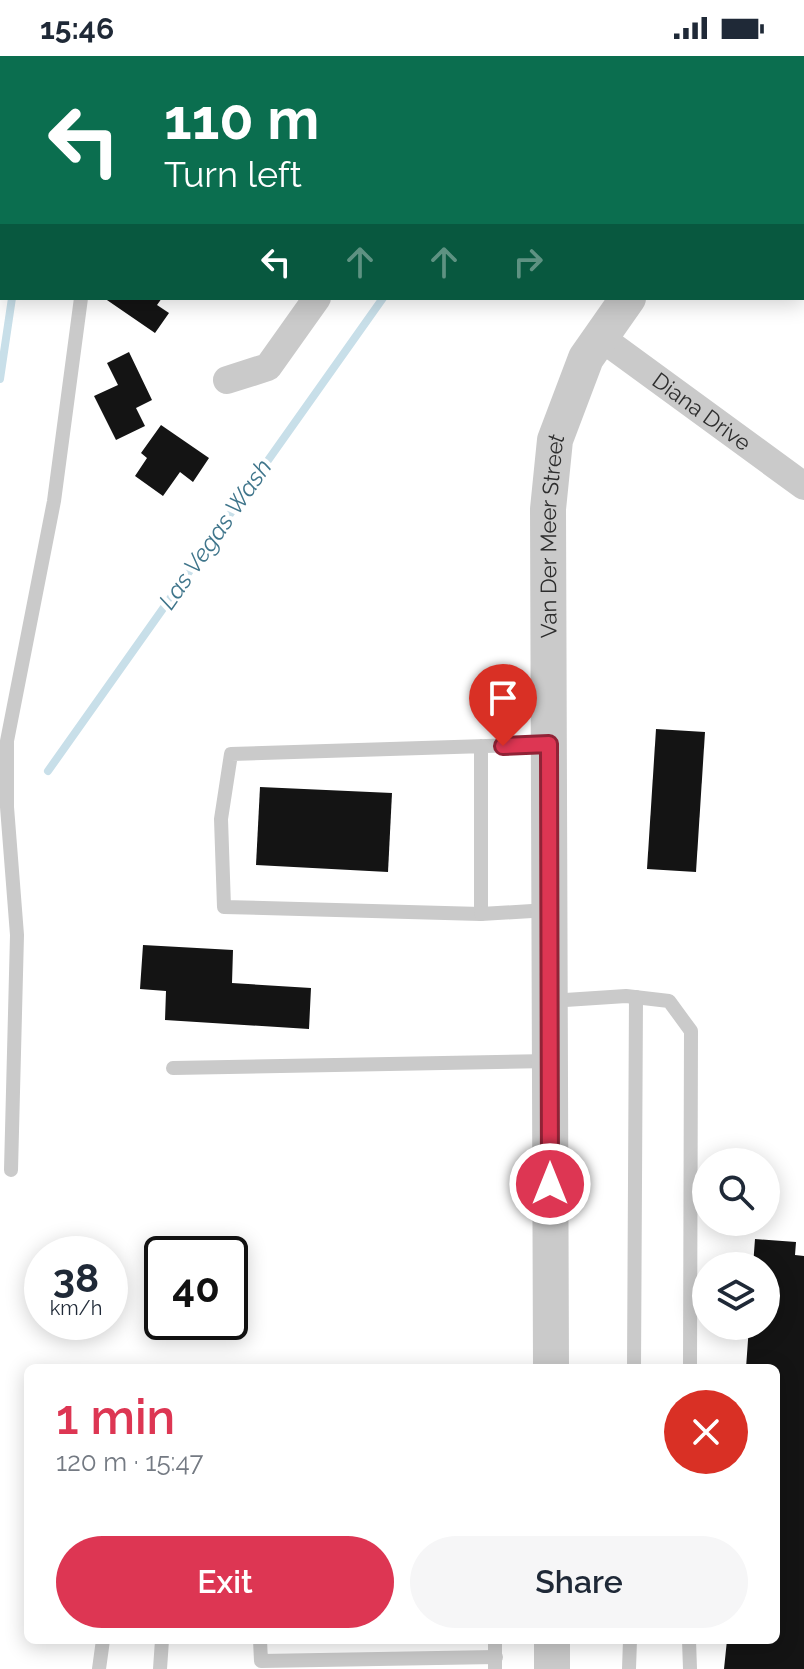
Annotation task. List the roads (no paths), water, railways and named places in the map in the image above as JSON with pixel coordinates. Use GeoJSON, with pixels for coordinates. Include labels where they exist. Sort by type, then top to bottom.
{"type":"FeatureCollection","features":[{"type":"Feature","properties":{"kind":"street"},"geometry":{"type":"LineString","coordinates":[[227,380],[268,367],[316,300]]}},
{"type":"Feature","properties":{"kind":"street","name":"Van Der Meer Street"},"geometry":{"type":"LineString","coordinates":[[551,1364],[548,509],[555,440],[586,358],[627,300]]}},
{"type":"Feature","properties":{"kind":"street","name":"Diana Drive"},"geometry":{"type":"LineString","coordinates":[[600,337],[804,486]]}},
{"type":"Feature","properties":{"kind":"street"},"geometry":{"type":"LineString","coordinates":[[552,1644],[552,1669]]}},
{"type":"Feature","properties":{"kind":"lane"},"geometry":{"type":"LineString","coordinates":[[11,1170],[17,935],[7,807],[7,741],[54,501],[81,300]]}},
{"type":"Feature","properties":{"kind":"lane"},"geometry":{"type":"LineString","coordinates":[[549,744],[231,754],[221,819],[224,907],[481,914],[549,909]]}},
{"type":"Feature","properties":{"kind":"lane"},"geometry":{"type":"LineString","coordinates":[[481,746],[481,914]]}},
{"type":"Feature","properties":{"kind":"lane"},"geometry":{"type":"LineString","coordinates":[[634,1364],[636,997]]}},
{"type":"Feature","properties":{"kind":"lane"},"geometry":{"type":"LineString","coordinates":[[550,1001],[636,997],[669,1001],[691,1031],[690,1364]]}},
{"type":"Feature","properties":{"kind":"lane"},"geometry":{"type":"LineString","coordinates":[[173,1068],[550,1061]]}},
{"type":"Feature","properties":{"kind":"lane"},"geometry":{"type":"LineString","coordinates":[[99,1669],[102,1644]]}},
{"type":"Feature","properties":{"kind":"lane"},"geometry":{"type":"LineString","coordinates":[[160,1669],[162,1644]]}},
{"type":"Feature","properties":{"kind":"lane"},"geometry":{"type":"LineString","coordinates":[[260,1644],[261,1665],[495,1663]]}},
{"type":"Feature","properties":{"kind":"lane"},"geometry":{"type":"LineString","coordinates":[[629,1669],[630,1644]]}},
{"type":"Feature","properties":{"kind":"lane"},"geometry":{"type":"LineString","coordinates":[[689,1644],[690,1669]]}},
{"type":"Feature","properties":{"kind":"waterway","name":"Las Vegas Wash"},"geometry":{"type":"LineString","coordinates":[[0,379],[12,300]]}},
{"type":"Feature","properties":{"kind":"waterway","name":"Las Vegas Wash"},"geometry":{"type":"LineString","coordinates":[[48,771],[382,300]]}}]}
